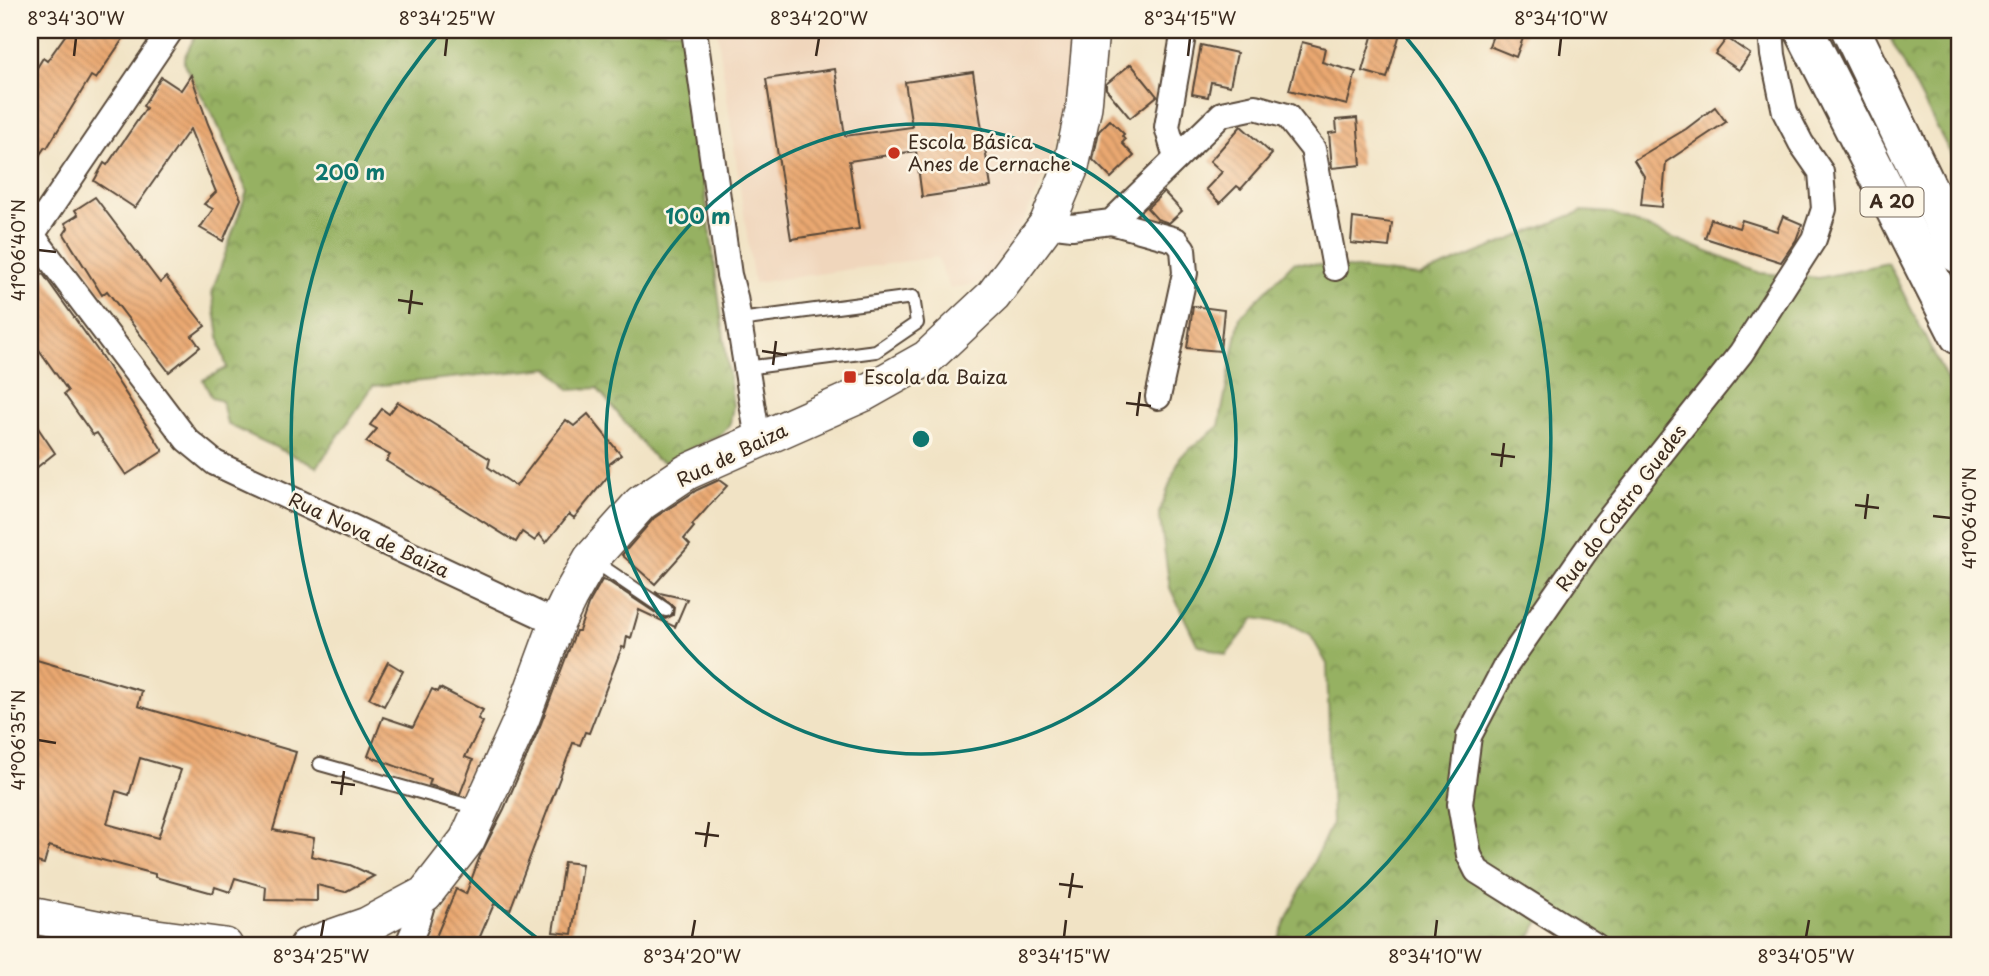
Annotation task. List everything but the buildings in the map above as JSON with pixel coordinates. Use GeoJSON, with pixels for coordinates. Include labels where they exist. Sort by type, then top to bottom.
{"type":"FeatureCollection","features":[{"type":"Feature","properties":{"kind":"highway","name":"A 20"},"geometry":{"type":"LineString","coordinates":[[1804,30],[1959,335]]}},
{"type":"Feature","properties":{"kind":"highway","name":"A 20"},"geometry":{"type":"LineString","coordinates":[[1851,30],[1959,254]]}},
{"type":"Feature","properties":{"kind":"street"},"geometry":{"type":"LineString","coordinates":[[31,236],[171,30]]}},
{"type":"Feature","properties":{"kind":"street"},"geometry":{"type":"LineString","coordinates":[[694,30],[729,275],[758,440]]}},
{"type":"Feature","properties":{"kind":"street","name":"Rua de Baiza"},"geometry":{"type":"LineString","coordinates":[[307,946],[367,925],[425,894],[467,840],[522,718],[556,622],[591,559],[642,503],[687,472],[863,394],[927,358],[993,296],[1048,224],[1071,167],[1084,106],[1091,30]]}},
{"type":"Feature","properties":{"kind":"street","name":"Rua do Castro Guedes"},"geometry":{"type":"LineString","coordinates":[[1596,946],[1477,871],[1469,855],[1460,804],[1469,736],[1505,667],[1601,529],[1741,353],[1814,239],[1824,209],[1821,172],[1786,112],[1773,55],[1771,30]]}},
{"type":"Feature","properties":{"kind":"street"},"geometry":{"type":"LineString","coordinates":[[1176,158],[1167,127],[1183,36]]}},
{"type":"Feature","properties":{"kind":"street"},"geometry":{"type":"LineString","coordinates":[[1111,222],[1222,114],[1255,107],[1287,116],[1313,149],[1335,268]]}},
{"type":"Feature","properties":{"kind":"street"},"geometry":{"type":"LineString","coordinates":[[1048,224],[1072,227],[1111,222],[1176,240],[1183,249],[1185,273],[1158,397]]}},
{"type":"Feature","properties":{"kind":"street","name":"Rua Nova de Baiza"},"geometry":{"type":"LineString","coordinates":[[31,236],[187,440],[215,463],[556,622]]}},
{"type":"Feature","properties":{"kind":"street"},"geometry":{"type":"LineString","coordinates":[[407,946],[425,894]]}},
{"type":"Feature","properties":{"kind":"street"},"geometry":{"type":"LineString","coordinates":[[30,915],[67,936],[226,946]]}},
{"type":"Feature","properties":{"kind":"lane"},"geometry":{"type":"LineString","coordinates":[[739,320],[914,297],[917,323],[876,351],[746,368]]}},
{"type":"Feature","properties":{"kind":"lane"},"geometry":{"type":"LineString","coordinates":[[591,559],[666,610]]}},
{"type":"Feature","properties":{"kind":"lane"},"geometry":{"type":"LineString","coordinates":[[320,764],[481,809]]}},
{"type":"Feature","properties":{"kind":"shaded area","name":"Escola Básica Anes de Cernache"},"geometry":{"type":"Polygon","coordinates":[[[717,30],[1075,30],[1066,104],[1048,169],[1020,228],[983,282],[950,289],[937,257],[754,283],[717,30]]]}},
{"type":"Feature","properties":{"kind":"green space"},"geometry":{"type":"Polygon","coordinates":[[[198,30],[684,30],[733,406],[730,423],[723,433],[664,462],[655,459],[597,388],[570,390],[549,368],[373,386],[317,467],[227,424],[222,401],[212,398],[203,380],[227,368],[212,292],[247,191],[215,119],[184,64],[184,58],[198,30]]]}},
{"type":"Feature","properties":{"kind":"green space"},"geometry":{"type":"Polygon","coordinates":[[[1886,30],[1959,30],[1959,171],[1957,166],[1886,30]]]}},
{"type":"Feature","properties":{"kind":"green space"},"geometry":{"type":"Polygon","coordinates":[[[1582,211],[1612,213],[1760,273],[1819,278],[1888,263],[1959,404],[1959,946],[1610,946],[1572,919],[1543,916],[1525,946],[1274,946],[1332,823],[1327,664],[1310,634],[1289,624],[1255,618],[1226,655],[1197,644],[1170,588],[1159,513],[1180,457],[1219,426],[1240,317],[1294,262],[1420,276],[1582,211]]]}},
{"type":"Feature","properties":{"kind":"place","name":"Escola Básica Anes de Cernache"},"geometry":{"type":"Point","coordinates":[894,153]}},
{"type":"Feature","properties":{"kind":"place","name":"Escola da Baiza"},"geometry":{"type":"Point","coordinates":[850,377]}}]}
